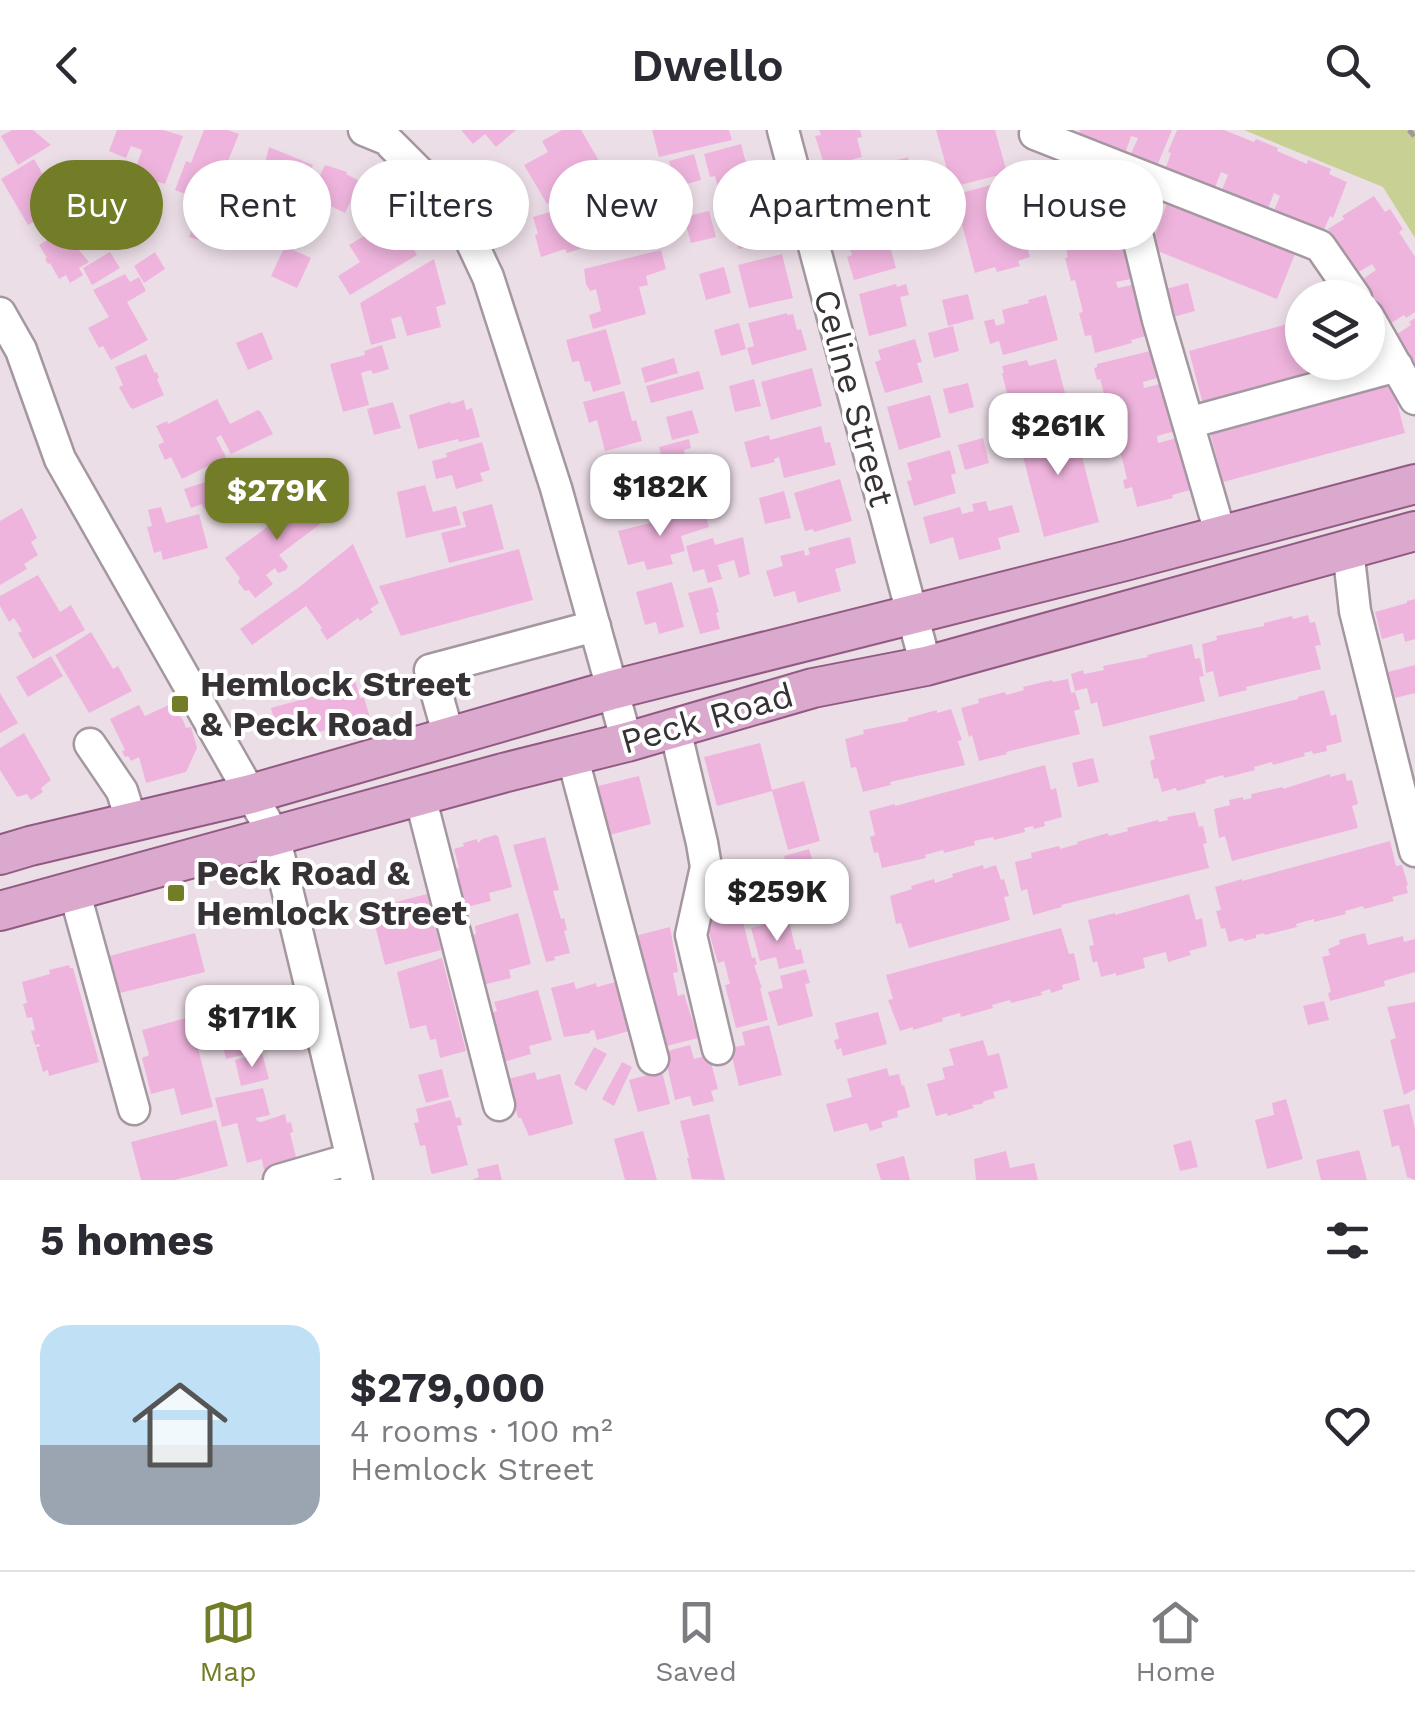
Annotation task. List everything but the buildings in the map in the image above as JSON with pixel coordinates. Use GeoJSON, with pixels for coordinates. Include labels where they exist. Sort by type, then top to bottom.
{"type":"FeatureCollection","features":[{"type":"Feature","properties":{"kind":"main road","name":"Peck Road"},"geometry":{"type":"LineString","coordinates":[[0,856],[250,794],[612,690],[1415,484]]}},
{"type":"Feature","properties":{"kind":"main road","name":"Peck Road"},"geometry":{"type":"LineString","coordinates":[[0,911],[813,688],[926,666],[1415,530]]}},
{"type":"Feature","properties":{"kind":"street"},"geometry":{"type":"LineString","coordinates":[[364,130],[386,139],[456,209],[488,277],[556,488],[627,742]]}},
{"type":"Feature","properties":{"kind":"street","name":"Celine Street"},"geometry":{"type":"LineString","coordinates":[[783,130],[926,666]]}},
{"type":"Feature","properties":{"kind":"street"},"geometry":{"type":"LineString","coordinates":[[1034,134],[1101,160]]}},
{"type":"Feature","properties":{"kind":"street"},"geometry":{"type":"LineString","coordinates":[[1163,184],[1320,246],[1344,280]]}},
{"type":"Feature","properties":{"kind":"street"},"geometry":{"type":"LineString","coordinates":[[1141,250],[1220,536]]}},
{"type":"Feature","properties":{"kind":"street"},"geometry":{"type":"LineString","coordinates":[[0,314],[21,350],[60,460],[274,835],[354,1170],[280,1180]]}},
{"type":"Feature","properties":{"kind":"street"},"geometry":{"type":"LineString","coordinates":[[1385,345],[1415,399]]}},
{"type":"Feature","properties":{"kind":"street"},"geometry":{"type":"LineString","coordinates":[[1188,423],[1397,366]]}},
{"type":"Feature","properties":{"kind":"street"},"geometry":{"type":"LineString","coordinates":[[1348,549],[1355,611],[1415,851]]}},
{"type":"Feature","properties":{"kind":"street"},"geometry":{"type":"LineString","coordinates":[[449,738],[430,670],[595,626]]}},
{"type":"Feature","properties":{"kind":"street"},"geometry":{"type":"LineString","coordinates":[[675,728],[706,868],[691,935],[718,1049]]}},
{"type":"Feature","properties":{"kind":"street"},"geometry":{"type":"LineString","coordinates":[[90,744],[122,792],[132,822]]}},
{"type":"Feature","properties":{"kind":"street"},"geometry":{"type":"LineString","coordinates":[[572,755],[653,1059]]}},
{"type":"Feature","properties":{"kind":"street"},"geometry":{"type":"LineString","coordinates":[[420,796],[499,1105]]}},
{"type":"Feature","properties":{"kind":"street"},"geometry":{"type":"LineString","coordinates":[[74,890],[134,1109]]}},
{"type":"Feature","properties":{"kind":"path"},"geometry":{"type":"LineString","coordinates":[[1409,130],[1415,136]]}},
{"type":"Feature","properties":{"kind":"green space"},"geometry":{"type":"Polygon","coordinates":[[[1244,130],[1415,130],[1415,238],[1383,187],[1244,130]]]}},
{"type":"Feature","properties":{"kind":"place","name":"Hemlock Street & Peck Road"},"geometry":{"type":"Point","coordinates":[180,704]}},
{"type":"Feature","properties":{"kind":"place","name":"Peck Road & Hemlock Street"},"geometry":{"type":"Point","coordinates":[176,893]}}]}
